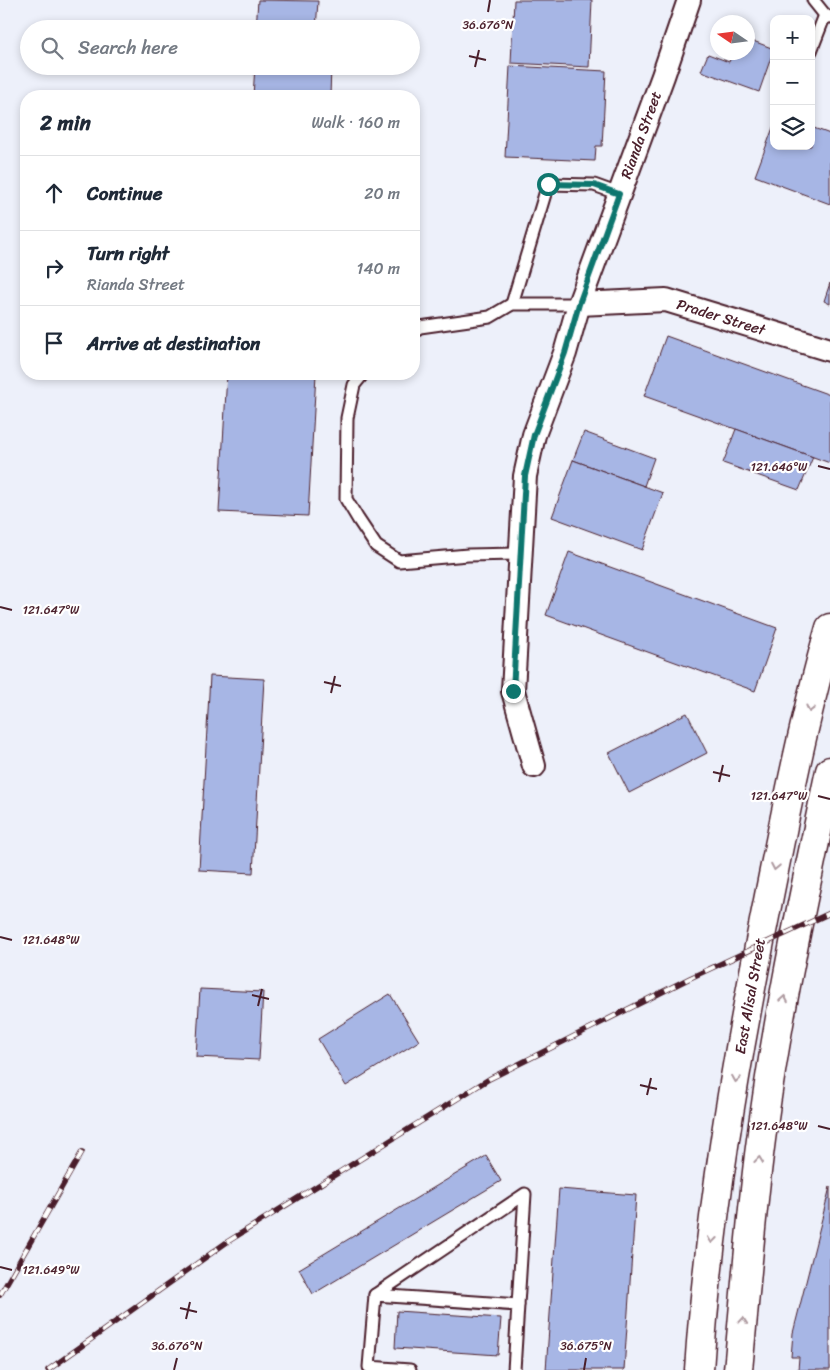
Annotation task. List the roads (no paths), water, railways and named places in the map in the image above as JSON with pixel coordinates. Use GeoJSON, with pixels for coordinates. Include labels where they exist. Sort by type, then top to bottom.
{"type":"FeatureCollection","features":[{"type":"Feature","properties":{"kind":"main road","name":"East Alisal Street"},"geometry":{"type":"LineString","coordinates":[[699,1370],[717,1202],[749,997],[782,828],[830,628]]}},
{"type":"Feature","properties":{"kind":"main road"},"geometry":{"type":"LineString","coordinates":[[738,1370],[748,1256],[775,1052],[796,930],[830,771]]}},
{"type":"Feature","properties":{"kind":"street","name":"Rianda Street"},"geometry":{"type":"LineString","coordinates":[[534,766],[513,691],[525,476],[534,435],[565,353],[579,304],[689,0]]}},
{"type":"Feature","properties":{"kind":"street","name":"Prader Street"},"geometry":{"type":"LineString","coordinates":[[579,304],[666,300],[830,350]]}},
{"type":"Feature","properties":{"kind":"lane"},"geometry":{"type":"LineString","coordinates":[[813,0],[827,16],[815,42]]}},
{"type":"Feature","properties":{"kind":"lane"},"geometry":{"type":"LineString","coordinates":[[512,304],[548,184],[594,185],[619,194]]}},
{"type":"Feature","properties":{"kind":"lane"},"geometry":{"type":"LineString","coordinates":[[420,327],[490,317],[512,304],[579,304]]}},
{"type":"Feature","properties":{"kind":"lane"},"geometry":{"type":"LineString","coordinates":[[358,380],[354,385],[347,418],[346,499],[376,546],[399,560],[468,555],[522,554]]}},
{"type":"Feature","properties":{"kind":"lane"},"geometry":{"type":"LineString","coordinates":[[374,1295],[525,1194],[514,1370]]}},
{"type":"Feature","properties":{"kind":"lane"},"geometry":{"type":"LineString","coordinates":[[374,1295],[518,1305]]}},
{"type":"Feature","properties":{"kind":"lane"},"geometry":{"type":"LineString","coordinates":[[374,1295],[369,1367],[410,1370]]}},
{"type":"Feature","properties":{"kind":"railway"},"geometry":{"type":"LineString","coordinates":[[48,1370],[227,1242],[489,1079],[690,978],[830,913]]}},
{"type":"Feature","properties":{"kind":"railway"},"geometry":{"type":"LineString","coordinates":[[0,1295],[82,1152]]}}]}
